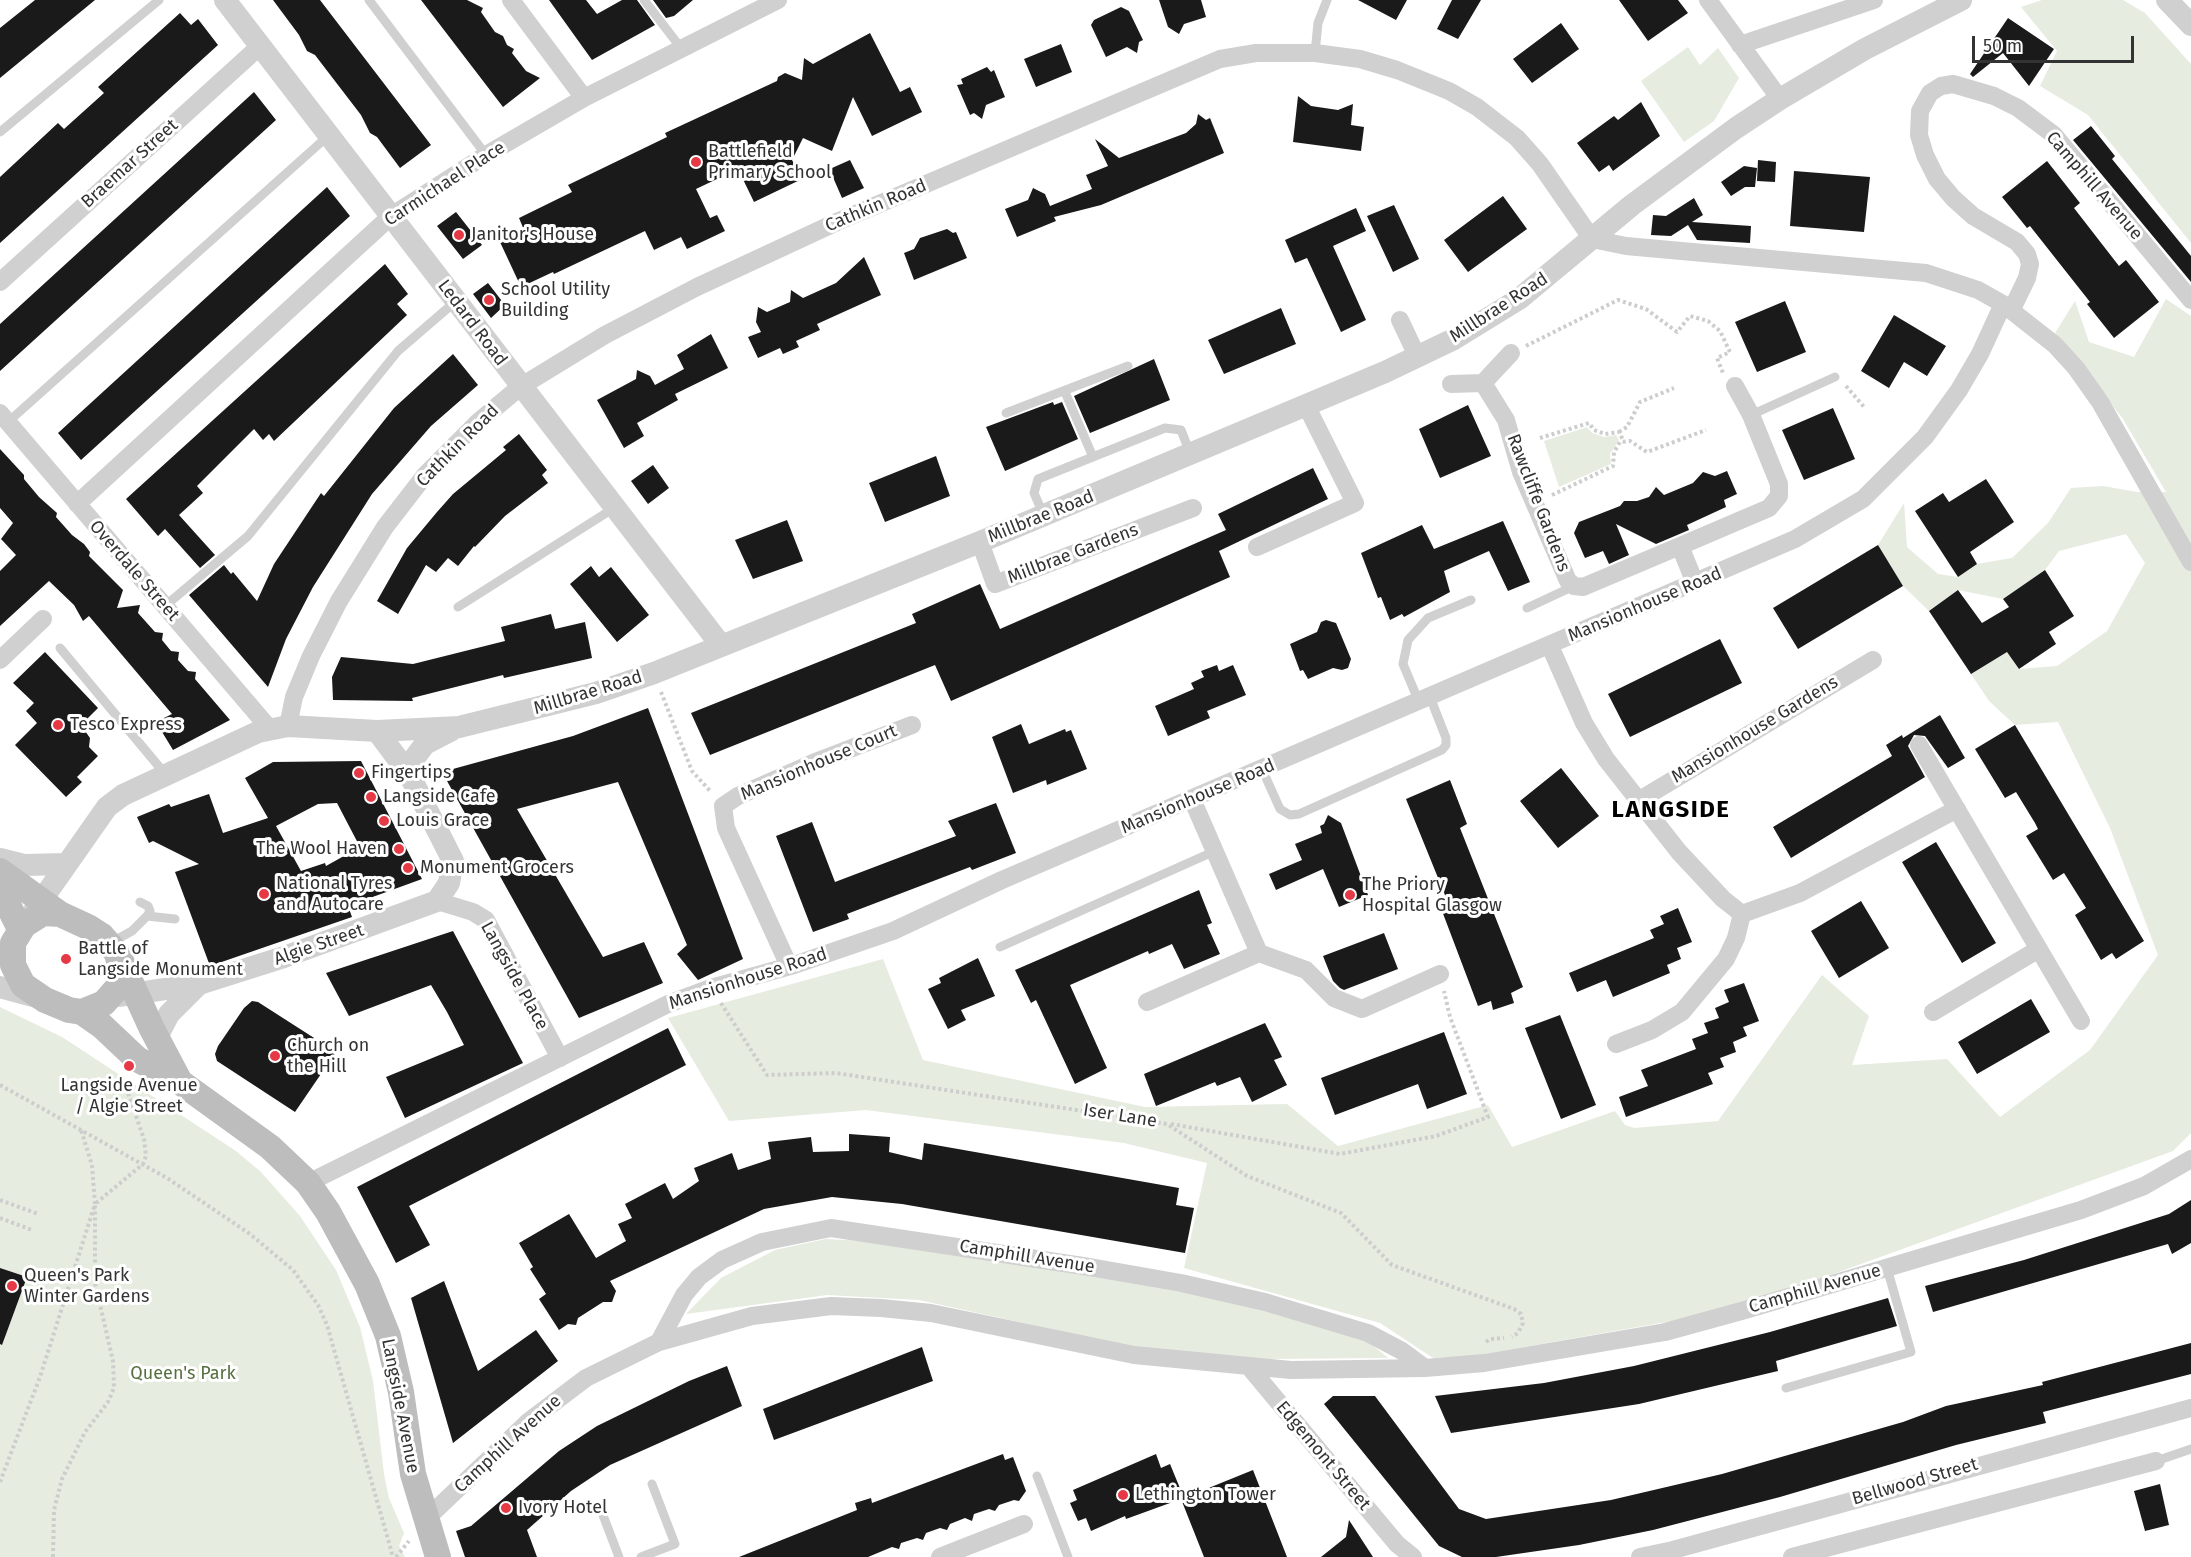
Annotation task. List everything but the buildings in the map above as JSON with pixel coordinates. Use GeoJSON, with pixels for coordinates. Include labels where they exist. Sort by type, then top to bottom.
{"type":"FeatureCollection","features":[{"type":"Feature","properties":{"kind":"main road"},"geometry":{"type":"LineString","coordinates":[[0,871],[51,908],[88,927],[115,952],[122,976],[111,997],[93,1009],[82,1012],[69,1010],[45,1000],[23,985],[16,974],[12,953],[15,933],[0,889]]}},
{"type":"Feature","properties":{"kind":"main road"},"geometry":{"type":"LineString","coordinates":[[15,933],[36,915],[51,908]]}},
{"type":"Feature","properties":{"kind":"main road","name":"Langside Avenue"},"geometry":{"type":"LineString","coordinates":[[115,952],[156,1039],[180,1082]]}},
{"type":"Feature","properties":{"kind":"main road","name":"Langside Avenue"},"geometry":{"type":"LineString","coordinates":[[82,1012],[102,1026],[137,1059],[180,1082],[270,1147],[308,1183],[354,1258],[388,1336],[401,1392],[413,1474],[438,1557]]}},
{"type":"Feature","properties":{"kind":"street","name":"Ledard Road"},"geometry":{"type":"LineString","coordinates":[[225,0],[330,134],[520,387],[720,644]]}},
{"type":"Feature","properties":{"kind":"street"},"geometry":{"type":"LineString","coordinates":[[511,0],[584,98]]}},
{"type":"Feature","properties":{"kind":"street","name":"Carmichael Place"},"geometry":{"type":"LineString","coordinates":[[77,504],[392,216],[486,155],[584,98],[778,0]]}},
{"type":"Feature","properties":{"kind":"street"},"geometry":{"type":"LineString","coordinates":[[1708,0],[1779,99]]}},
{"type":"Feature","properties":{"kind":"street"},"geometry":{"type":"LineString","coordinates":[[1740,45],[1874,0]]}},
{"type":"Feature","properties":{"kind":"street","name":"Millbrae Road"},"geometry":{"type":"LineString","coordinates":[[51,908],[66,864],[107,807],[123,795],[166,775],[279,727],[377,731],[459,727],[596,693],[1044,516],[1307,407],[1454,339],[1519,299],[1683,166],[1779,99],[1865,49],[1961,0]]}},
{"type":"Feature","properties":{"kind":"street"},"geometry":{"type":"LineString","coordinates":[[2167,0],[2191,25]]}},
{"type":"Feature","properties":{"kind":"street","name":"Braemar Street"},"geometry":{"type":"LineString","coordinates":[[0,282],[261,46]]}},
{"type":"Feature","properties":{"kind":"street","name":"Cathkin Road"},"geometry":{"type":"LineString","coordinates":[[279,727],[310,656],[339,601],[385,527],[426,474],[477,423],[520,387],[605,335],[697,287],[839,221],[1220,59],[1256,53],[1315,53],[1360,59],[1397,70],[1449,92],[1477,107],[1517,138],[1540,164],[1592,238]]}},
{"type":"Feature","properties":{"kind":"street","name":"Camphill Avenue"},"geometry":{"type":"LineString","coordinates":[[2007,306],[2027,278],[2030,264],[2027,254],[2017,242],[1972,216],[1953,198],[1937,179],[1925,155],[1919,135],[1920,111],[1930,93],[1941,86],[1953,84],[1994,96],[2018,108],[2054,135],[2191,300]]}},
{"type":"Feature","properties":{"kind":"street"},"geometry":{"type":"LineString","coordinates":[[1592,238],[1626,246],[1926,273],[1978,290],[2007,306],[2055,345],[2088,385],[2191,562]]}},
{"type":"Feature","properties":{"kind":"street","name":"Mansionhouse Road"},"geometry":{"type":"LineString","coordinates":[[308,1183],[668,1004],[893,930],[1002,880],[1695,584],[1795,539],[1863,499],[1925,437],[1959,390],[2007,306]]}},
{"type":"Feature","properties":{"kind":"street"},"geometry":{"type":"LineString","coordinates":[[1400,320],[1416,356]]}},
{"type":"Feature","properties":{"kind":"street"},"geometry":{"type":"LineString","coordinates":[[1451,384],[1483,383],[1511,353]]}},
{"type":"Feature","properties":{"kind":"street","name":"Rawcliffe Gardens"},"geometry":{"type":"LineString","coordinates":[[1483,383],[1506,420],[1521,472],[1568,581],[1574,586],[1583,587],[1769,508],[1779,496],[1779,484],[1751,415],[1735,386]]}},
{"type":"Feature","properties":{"kind":"street"},"geometry":{"type":"LineString","coordinates":[[1257,547],[1355,503],[1307,407]]}},
{"type":"Feature","properties":{"kind":"street","name":"Overdale Street"},"geometry":{"type":"LineString","coordinates":[[4,417],[165,606],[279,727]]}},
{"type":"Feature","properties":{"kind":"street","name":"Millbrae Gardens"},"geometry":{"type":"LineString","coordinates":[[980,542],[995,584],[1193,508]]}},
{"type":"Feature","properties":{"kind":"street"},"geometry":{"type":"LineString","coordinates":[[1680,546],[1695,584]]}},
{"type":"Feature","properties":{"kind":"street"},"geometry":{"type":"LineString","coordinates":[[0,660],[43,619]]}},
{"type":"Feature","properties":{"kind":"street"},"geometry":{"type":"LineString","coordinates":[[1550,646],[1584,723],[1606,759],[1704,880],[1742,914]]}},
{"type":"Feature","properties":{"kind":"street","name":"Mansionhouse Gardens"},"geometry":{"type":"LineString","coordinates":[[1638,801],[1873,660]]}},
{"type":"Feature","properties":{"kind":"street","name":"Mansionhouse Court"},"geometry":{"type":"LineString","coordinates":[[789,966],[726,828],[723,806],[738,796],[813,763],[912,725]]}},
{"type":"Feature","properties":{"kind":"street"},"geometry":{"type":"LineString","coordinates":[[409,774],[413,759],[425,744],[459,727]]}},
{"type":"Feature","properties":{"kind":"street"},"geometry":{"type":"LineString","coordinates":[[377,731],[409,774],[453,861],[449,883],[437,901]]}},
{"type":"Feature","properties":{"kind":"street"},"geometry":{"type":"LineString","coordinates":[[1919,745],[2081,1021]]}},
{"type":"Feature","properties":{"kind":"street"},"geometry":{"type":"LineString","coordinates":[[1192,799],[1259,953]]}},
{"type":"Feature","properties":{"kind":"street"},"geometry":{"type":"LineString","coordinates":[[1742,914],[1800,893],[1957,808]]}},
{"type":"Feature","properties":{"kind":"street"},"geometry":{"type":"LineString","coordinates":[[0,859],[34,866],[66,864]]}},
{"type":"Feature","properties":{"kind":"street","name":"Algie Street"},"geometry":{"type":"LineString","coordinates":[[111,997],[199,984],[284,957],[437,901]]}},
{"type":"Feature","properties":{"kind":"street","name":"Langside Place"},"geometry":{"type":"LineString","coordinates":[[437,901],[473,912],[486,920],[560,1058]]}},
{"type":"Feature","properties":{"kind":"street"},"geometry":{"type":"LineString","coordinates":[[1616,1044],[1652,1030],[1682,1012],[1726,958],[1736,938],[1742,914]]}},
{"type":"Feature","properties":{"kind":"street"},"geometry":{"type":"LineString","coordinates":[[1933,1012],[2039,949]]}},
{"type":"Feature","properties":{"kind":"street"},"geometry":{"type":"LineString","coordinates":[[1147,1002],[1259,953],[1306,970],[1334,998],[1362,1009],[1440,974]]}},
{"type":"Feature","properties":{"kind":"street","name":"Algie Street"},"geometry":{"type":"LineString","coordinates":[[156,1039],[169,1014],[199,984]]}},
{"type":"Feature","properties":{"kind":"street"},"geometry":{"type":"LineString","coordinates":[[0,987],[45,1000]]}},
{"type":"Feature","properties":{"kind":"street","name":"Camphill Avenue"},"geometry":{"type":"LineString","coordinates":[[426,1519],[528,1422],[561,1395],[605,1368],[658,1342],[752,1316],[831,1306],[931,1313],[1134,1355],[1250,1368],[1347,1371],[1484,1363],[1665,1332],[1887,1268],[2081,1210],[2144,1186],[2191,1159]]}},
{"type":"Feature","properties":{"kind":"street","name":"Camphill Avenue"},"geometry":{"type":"LineString","coordinates":[[658,1342],[684,1295],[699,1277],[722,1260],[762,1242],[831,1228],[1083,1266],[1181,1283],[1265,1302],[1368,1333],[1402,1351],[1425,1368]]}},
{"type":"Feature","properties":{"kind":"street","name":"Edgemont Street"},"geometry":{"type":"LineString","coordinates":[[1250,1368],[1399,1550],[1413,1557]]}},
{"type":"Feature","properties":{"kind":"street","name":"Bellwood Street"},"geometry":{"type":"LineString","coordinates":[[1640,1557],[1673,1550],[2191,1408]]}},
{"type":"Feature","properties":{"kind":"street"},"geometry":{"type":"LineString","coordinates":[[1792,1557],[2156,1461]]}},
{"type":"Feature","properties":{"kind":"street"},"geometry":{"type":"LineString","coordinates":[[940,1557],[1023,1524]]}},
{"type":"Feature","properties":{"kind":"lane"},"geometry":{"type":"LineString","coordinates":[[0,132],[159,0]]}},
{"type":"Feature","properties":{"kind":"lane"},"geometry":{"type":"LineString","coordinates":[[369,0],[486,155]]}},
{"type":"Feature","properties":{"kind":"lane"},"geometry":{"type":"LineString","coordinates":[[644,0],[681,48]]}},
{"type":"Feature","properties":{"kind":"lane"},"geometry":{"type":"LineString","coordinates":[[1315,53],[1318,23],[1328,0]]}},
{"type":"Feature","properties":{"kind":"lane"},"geometry":{"type":"LineString","coordinates":[[4,417],[330,134]]}},
{"type":"Feature","properties":{"kind":"lane"},"geometry":{"type":"LineString","coordinates":[[165,606],[248,536],[398,351],[456,301]]}},
{"type":"Feature","properties":{"kind":"lane"},"geometry":{"type":"LineString","coordinates":[[1006,413],[1128,366]]}},
{"type":"Feature","properties":{"kind":"lane"},"geometry":{"type":"LineString","coordinates":[[1751,415],[1834,378]]}},
{"type":"Feature","properties":{"kind":"lane"},"geometry":{"type":"LineString","coordinates":[[1065,392],[1093,457]]}},
{"type":"Feature","properties":{"kind":"lane"},"geometry":{"type":"LineString","coordinates":[[1044,516],[1034,493],[1038,479],[1165,428],[1181,430],[1191,455]]}},
{"type":"Feature","properties":{"kind":"lane"},"geometry":{"type":"LineString","coordinates":[[458,607],[614,508]]}},
{"type":"Feature","properties":{"kind":"lane"},"geometry":{"type":"LineString","coordinates":[[1527,608],[1574,586]]}},
{"type":"Feature","properties":{"kind":"lane"},"geometry":{"type":"LineString","coordinates":[[1262,769],[1280,809],[1290,814],[1299,814],[1442,750],[1446,745],[1446,738],[1403,664],[1408,640],[1428,618],[1471,600]]}},
{"type":"Feature","properties":{"kind":"lane"},"geometry":{"type":"LineString","coordinates":[[60,648],[166,775]]}},
{"type":"Feature","properties":{"kind":"lane"},"geometry":{"type":"LineString","coordinates":[[1000,947],[1215,850]]}},
{"type":"Feature","properties":{"kind":"lane"},"geometry":{"type":"LineString","coordinates":[[115,952],[141,925],[150,911],[148,906],[140,902]]}},
{"type":"Feature","properties":{"kind":"lane"},"geometry":{"type":"LineString","coordinates":[[147,916],[175,919]]}},
{"type":"Feature","properties":{"kind":"lane"},"geometry":{"type":"LineString","coordinates":[[1786,1388],[1911,1352],[1887,1268]]}},
{"type":"Feature","properties":{"kind":"lane"},"geometry":{"type":"LineString","coordinates":[[2156,1461],[2191,1449]]}},
{"type":"Feature","properties":{"kind":"lane"},"geometry":{"type":"LineString","coordinates":[[1037,1476],[1068,1557]]}},
{"type":"Feature","properties":{"kind":"lane"},"geometry":{"type":"LineString","coordinates":[[641,1557],[675,1544],[652,1484]]}},
{"type":"Feature","properties":{"kind":"lane"},"geometry":{"type":"LineString","coordinates":[[601,1510],[619,1557]]}},
{"type":"Feature","properties":{"kind":"path"},"geometry":{"type":"LineString","coordinates":[[1511,353],[1618,300],[1646,309],[1677,332],[1690,316],[1708,321],[1720,331],[1730,352],[1718,358],[1726,381],[1735,386]]}},
{"type":"Feature","properties":{"kind":"path"},"geometry":{"type":"LineString","coordinates":[[1834,378],[1843,383],[1864,407]]}},
{"type":"Feature","properties":{"kind":"path"},"geometry":{"type":"LineString","coordinates":[[1540,438],[1589,423],[1594,430],[1605,434],[1619,432],[1627,427],[1640,402],[1674,388]]}},
{"type":"Feature","properties":{"kind":"path"},"geometry":{"type":"LineString","coordinates":[[1624,442],[1636,444],[1647,452],[1706,430]]}},
{"type":"Feature","properties":{"kind":"path"},"geometry":{"type":"LineString","coordinates":[[1619,432],[1624,442]]}},
{"type":"Feature","properties":{"kind":"path"},"geometry":{"type":"LineString","coordinates":[[1535,503],[1613,466],[1614,452],[1624,442]]}},
{"type":"Feature","properties":{"kind":"path"},"geometry":{"type":"LineString","coordinates":[[654,672],[692,771],[723,806]]}},
{"type":"Feature","properties":{"kind":"path"},"geometry":{"type":"LineString","coordinates":[[1167,1124],[1340,1154],[1437,1136],[1488,1117],[1450,1017],[1440,974]]}},
{"type":"Feature","properties":{"kind":"path","name":"Iser Lane"},"geometry":{"type":"LineString","coordinates":[[711,988],[767,1075],[836,1073],[1167,1124],[1247,1176],[1341,1213],[1392,1265],[1514,1309],[1521,1314],[1523,1323],[1518,1333],[1509,1338],[1490,1339],[1485,1344],[1484,1363]]}},
{"type":"Feature","properties":{"kind":"path"},"geometry":{"type":"LineString","coordinates":[[0,1482],[40,1377],[95,1204],[143,1164],[146,1156],[144,1139],[126,1090],[137,1059]]}},
{"type":"Feature","properties":{"kind":"path"},"geometry":{"type":"LineString","coordinates":[[0,1085],[143,1164],[275,1252],[292,1270],[318,1305],[327,1325],[393,1557]]}},
{"type":"Feature","properties":{"kind":"path"},"geometry":{"type":"LineString","coordinates":[[53,1557],[54,1510],[62,1479],[85,1432],[108,1402],[114,1388],[113,1361],[95,1283],[95,1204],[92,1165],[81,1130]]}},
{"type":"Feature","properties":{"kind":"path"},"geometry":{"type":"LineString","coordinates":[[0,1200],[38,1215]]}},
{"type":"Feature","properties":{"kind":"path"},"geometry":{"type":"LineString","coordinates":[[0,1218],[32,1230]]}},
{"type":"Feature","properties":{"kind":"green space"},"geometry":{"type":"Polygon","coordinates":[[[2042,0],[2123,0],[2145,13],[2191,64],[2191,243],[2088,115],[2040,86],[2057,51],[2021,7],[2042,0]]]}},
{"type":"Feature","properties":{"kind":"green space"},"geometry":{"type":"Polygon","coordinates":[[[1688,47],[1700,65],[1718,48],[1739,78],[1714,121],[1684,142],[1641,81],[1688,47]]]}},
{"type":"Feature","properties":{"kind":"green space"},"geometry":{"type":"Polygon","coordinates":[[[2166,299],[2191,316],[2191,1133],[2173,1151],[1734,1310],[1473,1356],[1433,1358],[1380,1323],[1184,1268],[1207,1163],[1124,1143],[866,1110],[729,1121],[668,1018],[883,959],[923,1060],[1145,1107],[1287,1104],[1338,1146],[1488,1105],[1512,1147],[1615,1111],[1625,1125],[1634,1128],[1718,1121],[1822,975],[1869,1016],[1852,1065],[1947,1059],[2000,1117],[2090,1050],[2158,955],[2110,828],[2058,722],[2015,725],[1989,701],[1971,674],[2007,652],[2019,669],[2057,666],[2107,631],[2145,563],[2126,534],[2059,551],[2045,570],[2003,599],[1958,590],[1929,611],[1903,586],[1878,545],[1904,503],[1907,547],[1938,574],[1958,577],[1977,564],[2012,558],[2048,523],[2071,488],[2103,486],[2137,492],[2166,492],[2123,419],[2055,333],[2075,301],[2089,342],[2134,357],[2166,299]]]}},
{"type":"Feature","properties":{"kind":"green space"},"geometry":{"type":"Polygon","coordinates":[[[1587,427],[1592,433],[1604,437],[1616,435],[1619,440],[1610,454],[1611,464],[1559,487],[1544,441],[1587,427]]]}},
{"type":"Feature","properties":{"kind":"green space","name":"Queen's Park"},"geometry":{"type":"Polygon","coordinates":[[[0,1007],[62,1037],[236,1151],[261,1172],[300,1216],[336,1270],[360,1327],[373,1381],[384,1474],[389,1498],[404,1533],[399,1546],[405,1557],[0,1557],[0,1007]]]}},
{"type":"Feature","properties":{"kind":"green space"},"geometry":{"type":"Polygon","coordinates":[[[826,1239],[888,1242],[1187,1293],[1290,1316],[1364,1338],[1388,1358],[1266,1359],[1142,1349],[919,1300],[827,1295],[686,1314],[721,1278],[775,1250],[826,1239]]]}},
{"type":"Feature","properties":{"kind":"place","name":"Battlefield Primary School"},"geometry":{"type":"Point","coordinates":[696,162]}},
{"type":"Feature","properties":{"kind":"place","name":"Janitor's House"},"geometry":{"type":"Point","coordinates":[459,235]}},
{"type":"Feature","properties":{"kind":"place","name":"School Utility Building"},"geometry":{"type":"Point","coordinates":[489,300]}},
{"type":"Feature","properties":{"kind":"place","name":"Tesco Express"},"geometry":{"type":"Point","coordinates":[58,725]}},
{"type":"Feature","properties":{"kind":"place","name":"Fingertips"},"geometry":{"type":"Point","coordinates":[359,773]}},
{"type":"Feature","properties":{"kind":"place","name":"Langside Cafe"},"geometry":{"type":"Point","coordinates":[371,797]}},
{"type":"Feature","properties":{"kind":"place","name":"Louis Grace"},"geometry":{"type":"Point","coordinates":[384,821]}},
{"type":"Feature","properties":{"kind":"place","name":"The Wool Haven"},"geometry":{"type":"Point","coordinates":[399,849]}},
{"type":"Feature","properties":{"kind":"place","name":"Monument Grocers"},"geometry":{"type":"Point","coordinates":[408,868]}},
{"type":"Feature","properties":{"kind":"place","name":"National Tyres and Autocare"},"geometry":{"type":"Point","coordinates":[264,894]}},
{"type":"Feature","properties":{"kind":"place","name":"The Priory Hospital Glasgow"},"geometry":{"type":"Point","coordinates":[1350,895]}},
{"type":"Feature","properties":{"kind":"place","name":"Battle of Langside Monument"},"geometry":{"type":"Point","coordinates":[66,959]}},
{"type":"Feature","properties":{"kind":"place","name":"Church on the Hill"},"geometry":{"type":"Point","coordinates":[275,1056]}},
{"type":"Feature","properties":{"kind":"place","name":"Langside Avenue / Algie Street"},"geometry":{"type":"Point","coordinates":[129,1066]}},
{"type":"Feature","properties":{"kind":"place","name":"Queen's Park Winter Gardens"},"geometry":{"type":"Point","coordinates":[12,1286]}},
{"type":"Feature","properties":{"kind":"place","name":"Lethington Tower"},"geometry":{"type":"Point","coordinates":[1123,1495]}},
{"type":"Feature","properties":{"kind":"place","name":"Ivory Hotel"},"geometry":{"type":"Point","coordinates":[506,1508]}},
{"type":"Feature","properties":{"kind":"district","name":"LANGSIDE"},"geometry":{"type":"Point","coordinates":[1671,810]}}]}
